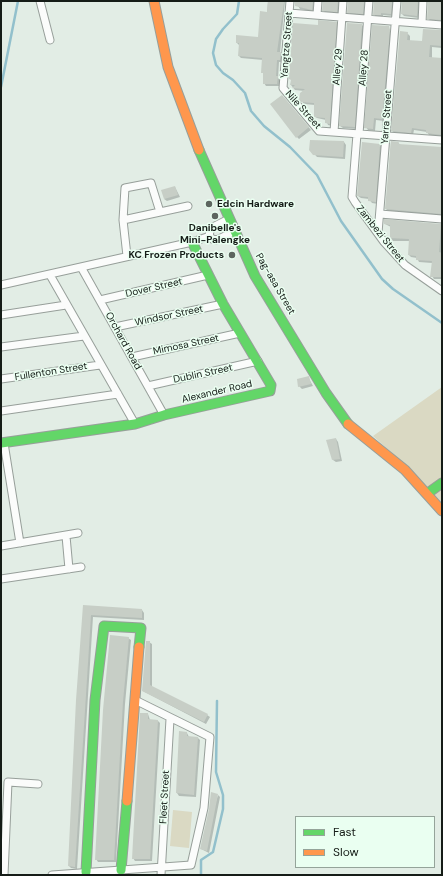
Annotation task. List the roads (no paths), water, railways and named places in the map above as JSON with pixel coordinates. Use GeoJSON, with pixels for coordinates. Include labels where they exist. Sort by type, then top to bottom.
{"type":"FeatureCollection","features":[{"type":"Feature","properties":{"kind":"street"},"geometry":{"type":"LineString","coordinates":[[40,1],[50,40]]}},
{"type":"Feature","properties":{"kind":"street","name":"Pag-asa Street"},"geometry":{"type":"LineString","coordinates":[[154,1],[168,67],[204,163],[255,276],[326,394],[348,424],[405,470],[428,493],[442,511]]}},
{"type":"Feature","properties":{"kind":"street","name":"Yangtze Street"},"geometry":{"type":"LineString","coordinates":[[283,88],[290,1]]}},
{"type":"Feature","properties":{"kind":"street"},"geometry":{"type":"LineString","coordinates":[[317,15],[318,1]]}},
{"type":"Feature","properties":{"kind":"street","name":"Alley 29"},"geometry":{"type":"LineString","coordinates":[[334,132],[343,1]]}},
{"type":"Feature","properties":{"kind":"street","name":"Alley 28"},"geometry":{"type":"LineString","coordinates":[[358,134],[369,1]]}},
{"type":"Feature","properties":{"kind":"street","name":"Yarra Street"},"geometry":{"type":"LineString","coordinates":[[378,232],[397,1]]}},
{"type":"Feature","properties":{"kind":"street"},"geometry":{"type":"LineString","coordinates":[[422,23],[423,1]]}},
{"type":"Feature","properties":{"kind":"street"},"geometry":{"type":"LineString","coordinates":[[289,13],[442,25]]}},
{"type":"Feature","properties":{"kind":"street","name":"Nile Street"},"geometry":{"type":"LineString","coordinates":[[283,88],[319,131],[442,140]]}},
{"type":"Feature","properties":{"kind":"street","name":"Zambezi Street"},"geometry":{"type":"LineString","coordinates":[[358,134],[352,198],[384,242],[405,265],[442,291]]}},
{"type":"Feature","properties":{"kind":"street"},"geometry":{"type":"LineString","coordinates":[[126,256],[123,220],[125,188],[148,182],[153,184],[160,212]]}},
{"type":"Feature","properties":{"kind":"street"},"geometry":{"type":"LineString","coordinates":[[123,220],[188,206]]}},
{"type":"Feature","properties":{"kind":"street"},"geometry":{"type":"LineString","coordinates":[[380,214],[442,219]]}},
{"type":"Feature","properties":{"kind":"street"},"geometry":{"type":"LineString","coordinates":[[210,236],[211,228],[229,219]]}},
{"type":"Feature","properties":{"kind":"street"},"geometry":{"type":"LineString","coordinates":[[1,285],[192,242],[210,236],[217,240],[235,231]]}},
{"type":"Feature","properties":{"kind":"street","name":"Alexander Road"},"geometry":{"type":"LineString","coordinates":[[3,443],[135,424],[164,415],[269,392],[271,389],[271,384],[223,304],[192,242]]}},
{"type":"Feature","properties":{"kind":"street","name":"Orchard Road"},"geometry":{"type":"LineString","coordinates":[[80,267],[164,415]]}},
{"type":"Feature","properties":{"kind":"street"},"geometry":{"type":"LineString","coordinates":[[50,275],[135,424]]}},
{"type":"Feature","properties":{"kind":"street","name":"Dover Street"},"geometry":{"type":"LineString","coordinates":[[100,300],[208,275]]}},
{"type":"Feature","properties":{"kind":"street","name":"Windsor Street"},"geometry":{"type":"LineString","coordinates":[[115,327],[223,304]]}},
{"type":"Feature","properties":{"kind":"street"},"geometry":{"type":"LineString","coordinates":[[1,315],[66,305]]}},
{"type":"Feature","properties":{"kind":"street","name":"Mimosa Street"},"geometry":{"type":"LineString","coordinates":[[132,357],[240,333]]}},
{"type":"Feature","properties":{"kind":"street"},"geometry":{"type":"LineString","coordinates":[[1,347],[84,336]]}},
{"type":"Feature","properties":{"kind":"street","name":"Dublin Street"},"geometry":{"type":"LineString","coordinates":[[148,386],[258,361]]}},
{"type":"Feature","properties":{"kind":"street","name":"Fullenton Street"},"geometry":{"type":"LineString","coordinates":[[1,380],[100,365]]}},
{"type":"Feature","properties":{"kind":"street"},"geometry":{"type":"LineString","coordinates":[[1,411],[118,394]]}},
{"type":"Feature","properties":{"kind":"street"},"geometry":{"type":"LineString","coordinates":[[3,443],[20,543]]}},
{"type":"Feature","properties":{"kind":"street"},"geometry":{"type":"LineString","coordinates":[[428,493],[442,483]]}},
{"type":"Feature","properties":{"kind":"street"},"geometry":{"type":"LineString","coordinates":[[1,546],[78,533]]}},
{"type":"Feature","properties":{"kind":"street"},"geometry":{"type":"LineString","coordinates":[[66,536],[69,569]]}},
{"type":"Feature","properties":{"kind":"street"},"geometry":{"type":"LineString","coordinates":[[1,579],[81,567]]}},
{"type":"Feature","properties":{"kind":"street"},"geometry":{"type":"LineString","coordinates":[[86,872],[96,700],[104,626],[140,628],[121,870]]}},
{"type":"Feature","properties":{"kind":"street"},"geometry":{"type":"LineString","coordinates":[[52,875],[121,870],[161,871],[191,865],[204,808],[210,738],[135,700]]}},
{"type":"Feature","properties":{"kind":"street","name":"Fleet Street"},"geometry":{"type":"LineString","coordinates":[[161,871],[170,719]]}},
{"type":"Feature","properties":{"kind":"street"},"geometry":{"type":"LineString","coordinates":[[4,875],[8,782],[38,784]]}},
{"type":"Feature","properties":{"kind":"waterway"},"geometry":{"type":"LineString","coordinates":[[1,87],[18,1]]}},
{"type":"Feature","properties":{"kind":"waterway"},"geometry":{"type":"LineString","coordinates":[[239,1],[237,14],[216,39],[213,53],[216,65],[245,93],[251,111],[264,126],[290,147],[317,175],[341,221],[382,279],[393,289],[442,323]]}},
{"type":"Feature","properties":{"kind":"waterway"},"geometry":{"type":"LineString","coordinates":[[201,875],[201,860],[213,852],[223,809],[223,795],[216,772],[217,701]]}},
{"type":"Feature","properties":{"kind":"place","name":"Edcin Hardware"},"geometry":{"type":"Point","coordinates":[209,204]}},
{"type":"Feature","properties":{"kind":"place","name":"Danibelle's Mini-Palengke"},"geometry":{"type":"Point","coordinates":[215,216]}},
{"type":"Feature","properties":{"kind":"place","name":"KC Frozen Products"},"geometry":{"type":"Point","coordinates":[232,255]}}]}
